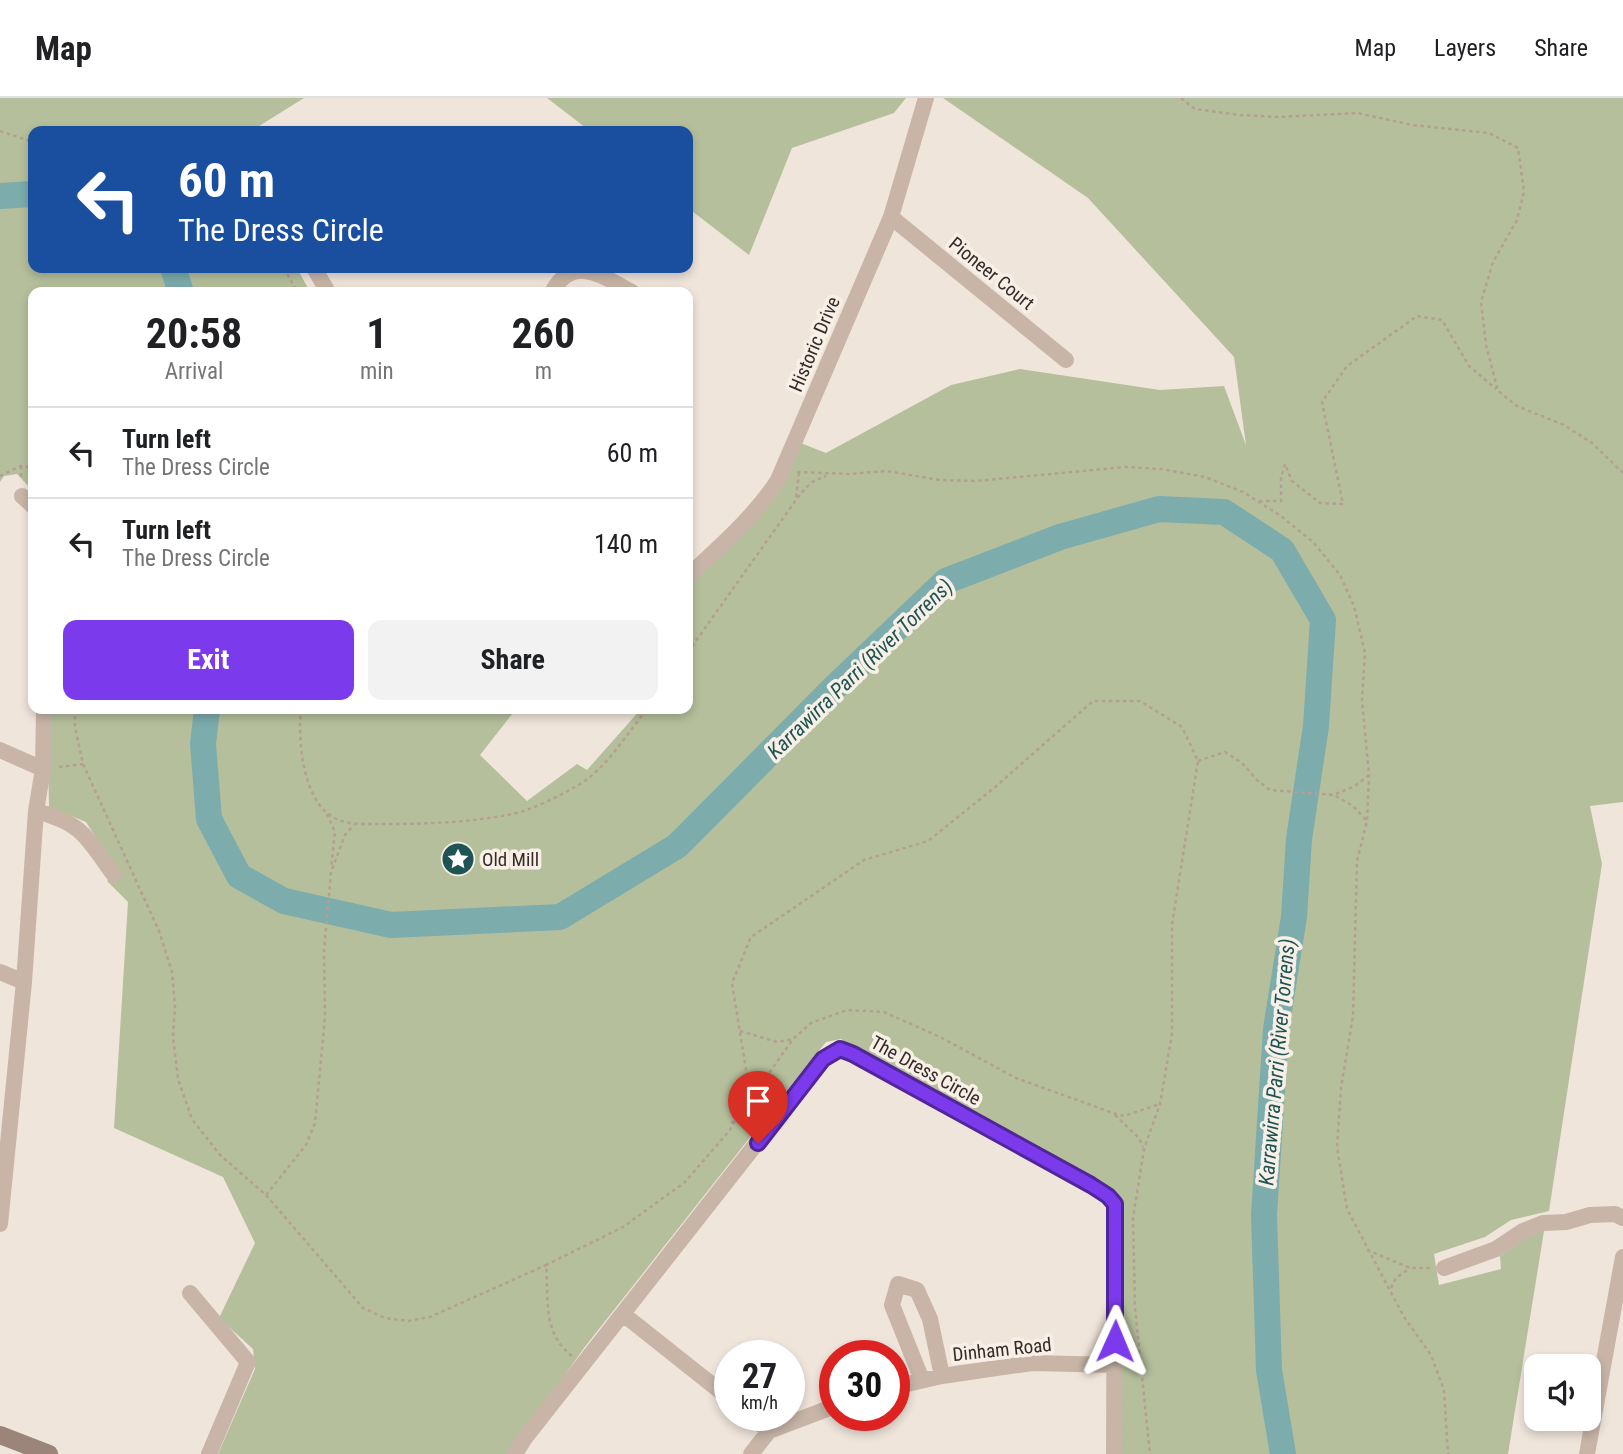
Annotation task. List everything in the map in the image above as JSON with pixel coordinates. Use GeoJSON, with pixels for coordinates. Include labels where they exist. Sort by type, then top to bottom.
{"type":"FeatureCollection","features":[{"type":"Feature","properties":{"kind":"street","name":"Historic Drive"},"geometry":{"type":"LineString","coordinates":[[693,571],[791,470],[891,217],[926,98]]}},
{"type":"Feature","properties":{"kind":"street","name":"Pioneer Court"},"geometry":{"type":"LineString","coordinates":[[891,217],[1066,360]]}},
{"type":"Feature","properties":{"kind":"street"},"geometry":{"type":"LineString","coordinates":[[555,287],[571,273]]}},
{"type":"Feature","properties":{"kind":"street"},"geometry":{"type":"LineString","coordinates":[[596,273],[622,287]]}},
{"type":"Feature","properties":{"kind":"street"},"geometry":{"type":"LineString","coordinates":[[0,1224],[24,982],[36,811],[43,769],[44,714]]}},
{"type":"Feature","properties":{"kind":"street"},"geometry":{"type":"LineString","coordinates":[[0,750],[43,769]]}},
{"type":"Feature","properties":{"kind":"street"},"geometry":{"type":"LineString","coordinates":[[36,811],[72,823],[82,831],[114,875]]}},
{"type":"Feature","properties":{"kind":"street"},"geometry":{"type":"LineString","coordinates":[[0,972],[24,982]]}},
{"type":"Feature","properties":{"kind":"street","name":"The Dress Circle"},"geometry":{"type":"LineString","coordinates":[[515,1454],[823,1059],[840,1049],[865,1060],[1091,1185],[1115,1204],[1114,1454]]}},
{"type":"Feature","properties":{"kind":"street"},"geometry":{"type":"LineString","coordinates":[[1444,1268],[1496,1250],[1523,1231],[1543,1223],[1566,1222],[1590,1215],[1615,1214],[1623,1218]]}},
{"type":"Feature","properties":{"kind":"street"},"geometry":{"type":"LineString","coordinates":[[1587,1454],[1623,1257]]}},
{"type":"Feature","properties":{"kind":"street"},"geometry":{"type":"LineString","coordinates":[[922,1380],[892,1305],[898,1284],[917,1290],[930,1319],[942,1376]]}},
{"type":"Feature","properties":{"kind":"street"},"geometry":{"type":"LineString","coordinates":[[190,1293],[248,1362],[209,1454]]}},
{"type":"Feature","properties":{"kind":"street"},"geometry":{"type":"LineString","coordinates":[[623,1314],[714,1386]]}},
{"type":"Feature","properties":{"kind":"street","name":"Dinham Road"},"geometry":{"type":"LineString","coordinates":[[910,1383],[1032,1363],[1115,1365]]}},
{"type":"Feature","properties":{"kind":"street"},"geometry":{"type":"LineString","coordinates":[[751,1454],[769,1431]]}},
{"type":"Feature","properties":{"kind":"street"},"geometry":{"type":"LineString","coordinates":[[0,1435],[49,1454]]}},
{"type":"Feature","properties":{"kind":"path"},"geometry":{"type":"LineString","coordinates":[[1181,98],[1195,109],[1240,115],[1278,117],[1357,113],[1412,125],[1489,133],[1518,148],[1524,192],[1517,220],[1493,261],[1481,302],[1486,345],[1498,391]]}},
{"type":"Feature","properties":{"kind":"path"},"geometry":{"type":"LineString","coordinates":[[0,131],[28,140]]}},
{"type":"Feature","properties":{"kind":"path"},"geometry":{"type":"LineString","coordinates":[[1255,500],[1281,502],[1281,478],[1285,464],[1292,481],[1320,503],[1343,504],[1322,402],[1347,366],[1417,316],[1441,320],[1469,366],[1498,391],[1517,406],[1564,425],[1592,443],[1623,473]]}},
{"type":"Feature","properties":{"kind":"path"},"geometry":{"type":"LineString","coordinates":[[0,476],[21,466],[28,467]]}},
{"type":"Feature","properties":{"kind":"path"},"geometry":{"type":"LineString","coordinates":[[796,499],[791,470],[830,474],[887,471],[940,480],[976,481],[1125,467],[1161,469],[1205,477],[1243,492],[1281,516],[1312,542],[1340,575],[1354,606],[1365,653],[1362,700],[1369,775],[1367,821],[1357,861],[1353,1016],[1341,1088],[1337,1147],[1347,1209],[1404,1317],[1431,1355],[1444,1390],[1448,1454]]}},
{"type":"Feature","properties":{"kind":"path"},"geometry":{"type":"LineString","coordinates":[[693,645],[796,499],[812,482],[830,474]]}},
{"type":"Feature","properties":{"kind":"path"},"geometry":{"type":"LineString","coordinates":[[730,1129],[747,1076],[732,983],[751,937],[864,860],[928,841],[994,789],[1093,701],[1140,701],[1182,727],[1198,761],[1172,924],[1172,1034],[1160,1104],[1144,1149],[1133,1218],[1135,1308],[1150,1454]]}},
{"type":"Feature","properties":{"kind":"path"},"geometry":{"type":"LineString","coordinates":[[75,714],[83,764],[159,931],[172,972],[175,1006],[173,1037],[178,1079],[192,1119],[220,1155],[266,1195],[363,1308],[386,1318],[408,1321],[430,1317],[623,1227],[685,1182],[730,1129],[793,1039],[811,1023],[847,1010],[884,1012],[940,1037],[1016,1078],[1113,1113],[1125,1116],[1160,1104]]}},
{"type":"Feature","properties":{"kind":"path"},"geometry":{"type":"LineString","coordinates":[[266,1195],[306,1145],[315,1123],[325,1017],[324,951],[335,832],[331,819],[316,800],[304,768],[300,714]]}},
{"type":"Feature","properties":{"kind":"path"},"geometry":{"type":"LineString","coordinates":[[325,811],[340,821],[355,824],[465,820],[514,814],[577,786],[596,771],[643,714]]}},
{"type":"Feature","properties":{"kind":"path"},"geometry":{"type":"LineString","coordinates":[[1198,761],[1225,752],[1242,763],[1270,790],[1334,795],[1353,806],[1367,821]]}},
{"type":"Feature","properties":{"kind":"path"},"geometry":{"type":"LineString","coordinates":[[43,769],[83,764]]}},
{"type":"Feature","properties":{"kind":"path"},"geometry":{"type":"LineString","coordinates":[[1334,795],[1355,786],[1369,775]]}},
{"type":"Feature","properties":{"kind":"path"},"geometry":{"type":"LineString","coordinates":[[331,872],[345,835],[355,824]]}},
{"type":"Feature","properties":{"kind":"path"},"geometry":{"type":"LineString","coordinates":[[740,1031],[777,1042],[793,1039]]}},
{"type":"Feature","properties":{"kind":"path"},"geometry":{"type":"LineString","coordinates":[[1113,1113],[1139,1138],[1144,1149]]}},
{"type":"Feature","properties":{"kind":"path"},"geometry":{"type":"LineString","coordinates":[[1367,1250],[1410,1268],[1444,1268]]}},
{"type":"Feature","properties":{"kind":"path"},"geometry":{"type":"LineString","coordinates":[[546,1265],[547,1310],[552,1334],[564,1350],[583,1365]]}},
{"type":"Feature","properties":{"kind":"path"},"geometry":{"type":"LineString","coordinates":[[1391,1289],[1396,1278],[1410,1268]]}},
{"type":"Feature","properties":{"kind":"green space"},"geometry":{"type":"Polygon","coordinates":[[[0,98],[304,98],[259,126],[28,126],[28,273],[300,273],[307,287],[28,287],[28,486],[17,474],[4,476],[0,482],[0,98]]]}},
{"type":"Feature","properties":{"kind":"green space"},"geometry":{"type":"Polygon","coordinates":[[[547,98],[906,98],[894,113],[792,148],[749,255],[693,212],[693,126],[583,126],[547,98]]]}},
{"type":"Feature","properties":{"kind":"green space"},"geometry":{"type":"Polygon","coordinates":[[[943,98],[1623,98],[1623,802],[1590,806],[1602,864],[1549,1211],[1511,1220],[1485,1237],[1434,1254],[1439,1285],[1501,1269],[1500,1256],[1527,1237],[1544,1231],[1508,1454],[1118,1454],[1115,1193],[841,1039],[826,1042],[807,1065],[584,1348],[508,1454],[218,1454],[255,1369],[253,1349],[219,1318],[255,1243],[223,1177],[114,1128],[128,902],[107,881],[117,871],[86,822],[49,807],[47,714],[512,714],[480,755],[527,801],[577,764],[587,770],[637,714],[693,714],[693,576],[717,554],[798,442],[826,453],[951,385],[1020,369],[1160,390],[1224,386],[1246,445],[1234,357],[1088,198],[943,98]]]}},
{"type":"Feature","properties":{"kind":"waterway","name":"Karrawirra Parri (River Torrens)"},"geometry":{"type":"LineString","coordinates":[[0,196],[28,194]]}},
{"type":"Feature","properties":{"kind":"waterway","name":"Karrawirra Parri (River Torrens)"},"geometry":{"type":"LineString","coordinates":[[175,273],[179,287]]}},
{"type":"Feature","properties":{"kind":"waterway","name":"Karrawirra Parri (River Torrens)"},"geometry":{"type":"LineString","coordinates":[[206,714],[203,744],[209,819],[239,876],[284,901],[391,925],[560,917],[677,846],[836,686],[946,581],[1060,537],[1159,509],[1224,512],[1282,550],[1323,620],[1316,726],[1299,839],[1294,917],[1276,1029],[1264,1215],[1269,1370],[1283,1454]]}},
{"type":"Feature","properties":{"kind":"place","name":"Old Mill"},"geometry":{"type":"Point","coordinates":[458,859]}},
{"type":"Feature","properties":{"kind":"route"},"geometry":{"type":"LineString","coordinates":[[758,1143],[823,1059],[840,1049],[1091,1185],[1115,1204],[1115,1341]]}}]}
